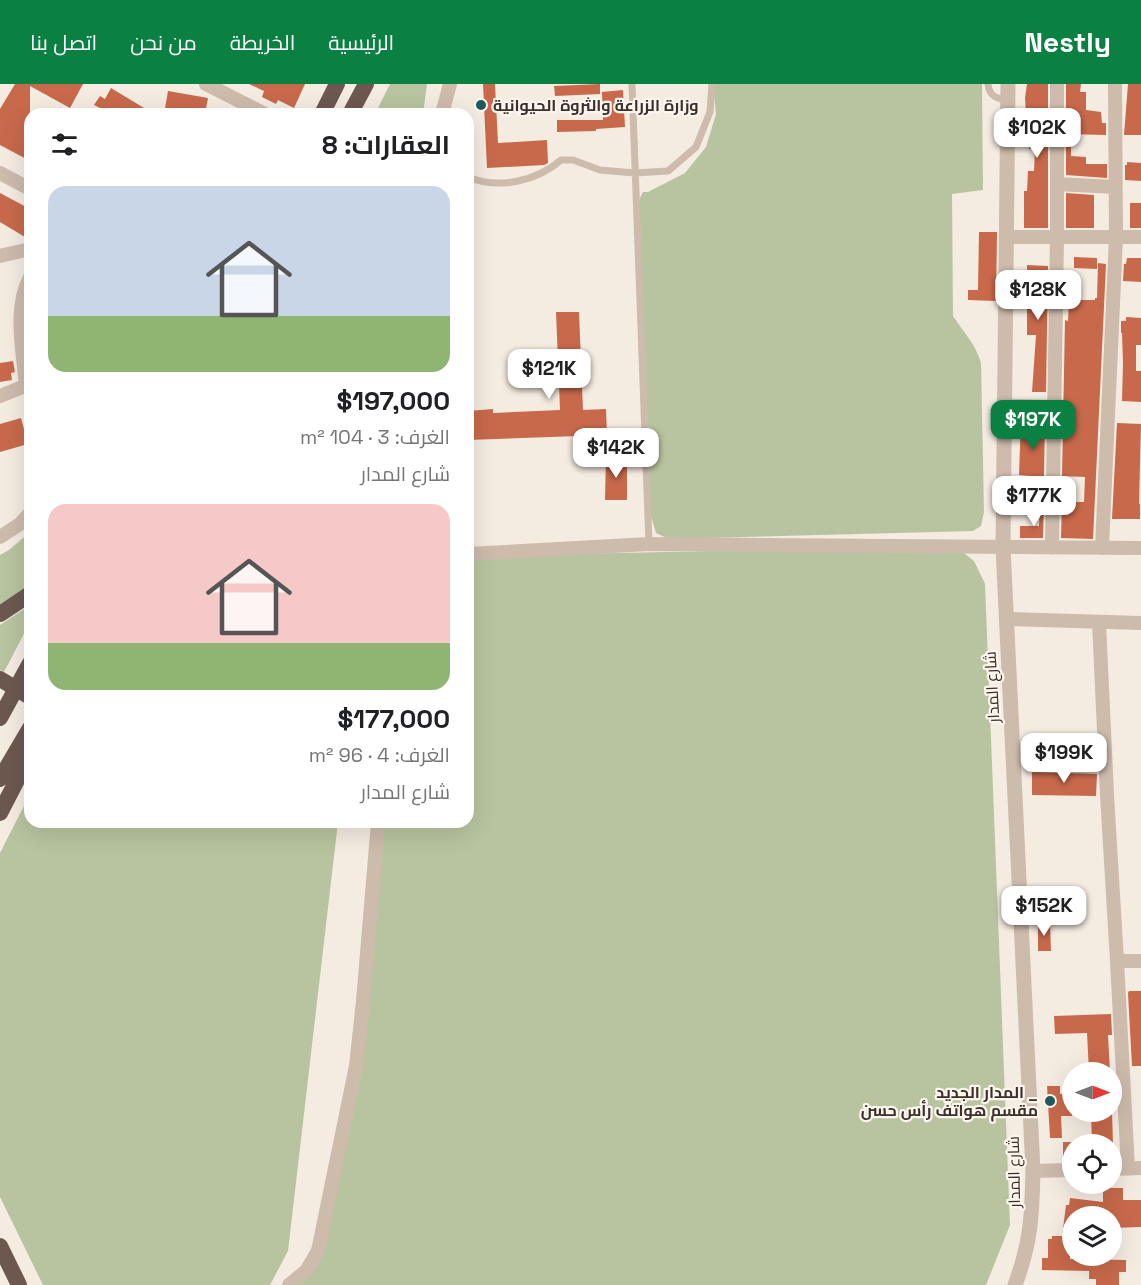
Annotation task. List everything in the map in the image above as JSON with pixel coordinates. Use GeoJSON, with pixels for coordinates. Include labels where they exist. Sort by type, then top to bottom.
{"type":"FeatureCollection","features":[{"type":"Feature","properties":{"kind":"highway"},"geometry":{"type":"LineString","coordinates":[[325,108],[337,84]]}},
{"type":"Feature","properties":{"kind":"highway"},"geometry":{"type":"LineString","coordinates":[[353,108],[366,84]]}},
{"type":"Feature","properties":{"kind":"highway"},"geometry":{"type":"LineString","coordinates":[[0,614],[24,598]]}},
{"type":"Feature","properties":{"kind":"highway"},"geometry":{"type":"LineString","coordinates":[[0,679],[23,693],[0,718]]}},
{"type":"Feature","properties":{"kind":"highway"},"geometry":{"type":"LineString","coordinates":[[0,779],[24,738]]}},
{"type":"Feature","properties":{"kind":"highway"},"geometry":{"type":"LineString","coordinates":[[0,813],[24,767]]}},
{"type":"Feature","properties":{"kind":"highway"},"geometry":{"type":"LineString","coordinates":[[0,1246],[19,1285]]}},
{"type":"Feature","properties":{"kind":"street"},"geometry":{"type":"LineString","coordinates":[[206,84],[254,108]]}},
{"type":"Feature","properties":{"kind":"street"},"geometry":{"type":"LineString","coordinates":[[444,108],[450,84]]}},
{"type":"Feature","properties":{"kind":"street","name":"شارع المدار"},"geometry":{"type":"LineString","coordinates":[[1008,84],[1003,548],[1033,1171],[1029,1244],[1015,1285]]}},
{"type":"Feature","properties":{"kind":"street"},"geometry":{"type":"LineString","coordinates":[[1052,548],[1058,237],[1057,84]]}},
{"type":"Feature","properties":{"kind":"street"},"geometry":{"type":"LineString","coordinates":[[1102,548],[1116,237],[1115,84]]}},
{"type":"Feature","properties":{"kind":"street"},"geometry":{"type":"LineString","coordinates":[[0,173],[24,186]]}},
{"type":"Feature","properties":{"kind":"street"},"geometry":{"type":"LineString","coordinates":[[1057,184],[1115,187]]}},
{"type":"Feature","properties":{"kind":"street"},"geometry":{"type":"LineString","coordinates":[[1007,237],[1141,237]]}},
{"type":"Feature","properties":{"kind":"street"},"geometry":{"type":"LineString","coordinates":[[0,256],[24,250]]}},
{"type":"Feature","properties":{"kind":"street"},"geometry":{"type":"LineString","coordinates":[[24,291],[20,305],[24,345]]}},
{"type":"Feature","properties":{"kind":"street"},"geometry":{"type":"LineString","coordinates":[[0,396],[24,387]]}},
{"type":"Feature","properties":{"kind":"street"},"geometry":{"type":"LineString","coordinates":[[1005,406],[1055,407]]}},
{"type":"Feature","properties":{"kind":"street"},"geometry":{"type":"LineString","coordinates":[[0,537],[24,520]]}},
{"type":"Feature","properties":{"kind":"street"},"geometry":{"type":"LineString","coordinates":[[474,554],[649,544],[1141,548]]}},
{"type":"Feature","properties":{"kind":"street"},"geometry":{"type":"LineString","coordinates":[[1006,619],[1141,623]]}},
{"type":"Feature","properties":{"kind":"street"},"geometry":{"type":"LineString","coordinates":[[1100,623],[1117,961],[1135,1168]]}},
{"type":"Feature","properties":{"kind":"street"},"geometry":{"type":"LineString","coordinates":[[289,1285],[306,1271],[318,1251],[356,1066],[377,828]]}},
{"type":"Feature","properties":{"kind":"street"},"geometry":{"type":"LineString","coordinates":[[1117,961],[1141,961]]}},
{"type":"Feature","properties":{"kind":"street"},"geometry":{"type":"LineString","coordinates":[[1033,1171],[1062,1170]]}},
{"type":"Feature","properties":{"kind":"lane"},"geometry":{"type":"LineString","coordinates":[[632,84],[649,544]]}},
{"type":"Feature","properties":{"kind":"lane"},"geometry":{"type":"LineString","coordinates":[[474,180],[501,183],[528,180],[549,170],[561,160],[573,160],[600,170],[635,173],[668,171],[696,147],[710,112],[712,84]]}},
{"type":"Feature","properties":{"kind":"lane"},"geometry":{"type":"LineString","coordinates":[[988,84],[988,89],[993,95],[1000,100],[1008,100]]}},
{"type":"Feature","properties":{"kind":"green space"},"geometry":{"type":"Polygon","coordinates":[[[390,84],[427,84],[424,108],[378,108],[390,84]]]}},
{"type":"Feature","properties":{"kind":"green space"},"geometry":{"type":"Polygon","coordinates":[[[713,84],[982,84],[983,190],[952,194],[953,316],[972,344],[981,363],[984,512],[981,526],[973,531],[669,539],[656,533],[651,516],[639,200],[643,192],[648,192],[685,173],[706,147],[716,114],[713,84]]]}},
{"type":"Feature","properties":{"kind":"green space"},"geometry":{"type":"Polygon","coordinates":[[[24,537],[24,593],[0,609],[0,555],[24,537]]]}},
{"type":"Feature","properties":{"kind":"green space"},"geometry":{"type":"Polygon","coordinates":[[[955,546],[974,561],[985,584],[1010,1225],[986,1285],[289,1285],[318,1251],[356,1066],[377,828],[474,828],[474,556],[955,546]]]}},
{"type":"Feature","properties":{"kind":"green space"},"geometry":{"type":"Polygon","coordinates":[[[24,609],[24,634],[4,672],[0,670],[0,625],[24,609]]]}},
{"type":"Feature","properties":{"kind":"green space"},"geometry":{"type":"Polygon","coordinates":[[[24,806],[24,828],[337,828],[288,1251],[270,1285],[43,1285],[0,1197],[0,853],[24,806]]]}},
{"type":"Feature","properties":{"kind":"building"},"geometry":{"type":"Polygon","coordinates":[[[15,84],[83,84],[70,108],[30,86],[30,108],[24,108],[24,158],[0,145],[0,109],[15,84]]]}},
{"type":"Feature","properties":{"kind":"building"},"geometry":{"type":"Polygon","coordinates":[[[249,84],[305,84],[294,108],[278,100],[276,104],[262,97],[264,91],[249,84]]]}},
{"type":"Feature","properties":{"kind":"building"},"geometry":{"type":"Polygon","coordinates":[[[483,84],[495,84],[498,143],[547,140],[548,163],[487,168],[483,84]]]}},
{"type":"Feature","properties":{"kind":"building"},"geometry":{"type":"Polygon","coordinates":[[[600,84],[600,94],[555,96],[554,86],[600,84]]]}},
{"type":"Feature","properties":{"kind":"building"},"geometry":{"type":"Polygon","coordinates":[[[1027,84],[1048,84],[1048,114],[1044,114],[1044,134],[1048,134],[1048,228],[1024,228],[1024,191],[1027,191],[1028,171],[1034,171],[1035,149],[1029,149],[1029,115],[1026,115],[1025,98],[1027,84]]]}},
{"type":"Feature","properties":{"kind":"building"},"geometry":{"type":"Polygon","coordinates":[[[1066,84],[1081,84],[1080,92],[1086,92],[1086,110],[1101,112],[1102,123],[1106,123],[1106,135],[1066,134],[1066,84]]]}},
{"type":"Feature","properties":{"kind":"building"},"geometry":{"type":"Polygon","coordinates":[[[1128,84],[1141,84],[1141,135],[1124,135],[1128,84]]]}},
{"type":"Feature","properties":{"kind":"building"},"geometry":{"type":"Polygon","coordinates":[[[111,88],[144,108],[100,108],[94,105],[100,96],[105,99],[111,88]]]}},
{"type":"Feature","properties":{"kind":"building"},"geometry":{"type":"Polygon","coordinates":[[[623,90],[625,127],[596,129],[596,131],[557,132],[557,120],[603,120],[602,92],[623,90]]]}},
{"type":"Feature","properties":{"kind":"building"},"geometry":{"type":"Polygon","coordinates":[[[168,91],[208,98],[206,108],[165,108],[168,91]]]}},
{"type":"Feature","properties":{"kind":"building"},"geometry":{"type":"Polygon","coordinates":[[[1066,134],[1071,134],[1071,156],[1086,157],[1086,164],[1107,164],[1107,178],[1066,175],[1066,134]]]}},
{"type":"Feature","properties":{"kind":"building"},"geometry":{"type":"Polygon","coordinates":[[[1127,162],[1141,163],[1141,181],[1125,180],[1127,162]]]}},
{"type":"Feature","properties":{"kind":"building"},"geometry":{"type":"Polygon","coordinates":[[[0,193],[24,206],[24,236],[0,222],[0,193]]]}},
{"type":"Feature","properties":{"kind":"building"},"geometry":{"type":"Polygon","coordinates":[[[1066,193],[1094,195],[1094,228],[1066,228],[1066,193]]]}},
{"type":"Feature","properties":{"kind":"building"},"geometry":{"type":"Polygon","coordinates":[[[1130,203],[1141,203],[1141,228],[1130,228],[1130,203]]]}},
{"type":"Feature","properties":{"kind":"building"},"geometry":{"type":"Polygon","coordinates":[[[979,232],[997,232],[996,301],[968,300],[968,290],[978,290],[979,232]]]}},
{"type":"Feature","properties":{"kind":"building"},"geometry":{"type":"Polygon","coordinates":[[[1074,257],[1097,258],[1097,269],[1074,268],[1074,257]]]}},
{"type":"Feature","properties":{"kind":"building"},"geometry":{"type":"Polygon","coordinates":[[[1127,258],[1141,258],[1141,282],[1123,281],[1124,264],[1127,258]]]}},
{"type":"Feature","properties":{"kind":"building"},"geometry":{"type":"Polygon","coordinates":[[[1098,263],[1106,264],[1093,539],[1061,538],[1062,502],[1084,502],[1085,477],[1062,476],[1065,320],[1068,321],[1069,300],[1095,300],[1097,298],[1098,263]]]}},
{"type":"Feature","properties":{"kind":"building"},"geometry":{"type":"Polygon","coordinates":[[[1027,265],[1048,266],[1046,392],[1032,392],[1036,335],[1027,335],[1027,265]]]}},
{"type":"Feature","properties":{"kind":"building"},"geometry":{"type":"Polygon","coordinates":[[[556,312],[579,312],[583,410],[606,409],[607,435],[474,440],[474,411],[493,409],[493,413],[560,410],[556,312]]]}},
{"type":"Feature","properties":{"kind":"building"},"geometry":{"type":"Polygon","coordinates":[[[1126,317],[1141,318],[1141,345],[1136,345],[1136,371],[1141,371],[1141,402],[1122,401],[1121,321],[1126,321],[1126,317]]]}},
{"type":"Feature","properties":{"kind":"building"},"geometry":{"type":"Polygon","coordinates":[[[13,361],[15,372],[11,373],[12,380],[0,382],[0,363],[13,361]]]}},
{"type":"Feature","properties":{"kind":"building"},"geometry":{"type":"Polygon","coordinates":[[[21,418],[24,445],[0,452],[0,424],[21,418]]]}},
{"type":"Feature","properties":{"kind":"building"},"geometry":{"type":"Polygon","coordinates":[[[1021,418],[1045,418],[1042,489],[1029,489],[1030,476],[1019,475],[1021,418]]]}},
{"type":"Feature","properties":{"kind":"building"},"geometry":{"type":"Polygon","coordinates":[[[1117,423],[1141,424],[1140,519],[1112,519],[1117,423]]]}},
{"type":"Feature","properties":{"kind":"building"},"geometry":{"type":"Polygon","coordinates":[[[606,455],[620,455],[620,462],[627,462],[627,500],[605,500],[606,455]]]}},
{"type":"Feature","properties":{"kind":"building"},"geometry":{"type":"Polygon","coordinates":[[[1040,501],[1044,501],[1043,538],[1020,538],[1020,526],[1039,526],[1040,501]]]}},
{"type":"Feature","properties":{"kind":"building"},"geometry":{"type":"Polygon","coordinates":[[[1032,772],[1097,774],[1096,796],[1032,795],[1032,772]]]}},
{"type":"Feature","properties":{"kind":"building"},"geometry":{"type":"Polygon","coordinates":[[[1038,922],[1050,922],[1051,951],[1038,951],[1038,922]]]}},
{"type":"Feature","properties":{"kind":"building"},"geometry":{"type":"Polygon","coordinates":[[[1129,991],[1141,991],[1141,1066],[1132,1066],[1129,991]]]}},
{"type":"Feature","properties":{"kind":"building"},"geometry":{"type":"Polygon","coordinates":[[[1111,1014],[1112,1035],[1108,1035],[1109,1062],[1088,1062],[1087,1033],[1055,1034],[1054,1016],[1111,1014]]]}},
{"type":"Feature","properties":{"kind":"building"},"geometry":{"type":"Polygon","coordinates":[[[1047,1086],[1060,1086],[1062,1138],[1050,1138],[1047,1086]]]}},
{"type":"Feature","properties":{"kind":"building"},"geometry":{"type":"Polygon","coordinates":[[[1091,1122],[1112,1122],[1113,1134],[1092,1134],[1091,1122]]]}},
{"type":"Feature","properties":{"kind":"building"},"geometry":{"type":"Polygon","coordinates":[[[1123,1188],[1123,1200],[1141,1200],[1141,1227],[1122,1228],[1122,1206],[1066,1205],[1069,1205],[1070,1198],[1103,1202],[1103,1194],[1122,1194],[1123,1188]]]}},
{"type":"Feature","properties":{"kind":"building"},"geometry":{"type":"Polygon","coordinates":[[[1052,1236],[1062,1236],[1062,1266],[1122,1266],[1122,1260],[1126,1260],[1126,1272],[1119,1272],[1119,1285],[1096,1285],[1096,1279],[1089,1279],[1089,1271],[1042,1270],[1042,1258],[1048,1258],[1048,1239],[1052,1239],[1052,1236]]]}},
{"type":"Feature","properties":{"kind":"place","name":"وزارة الزراعة والثروة الحيوانية"},"geometry":{"type":"Point","coordinates":[481,105]}},
{"type":"Feature","properties":{"kind":"place","name":"المدار الجديد _ مقسم هواتف رأس حسن"},"geometry":{"type":"Point","coordinates":[1050,1101]}}]}
